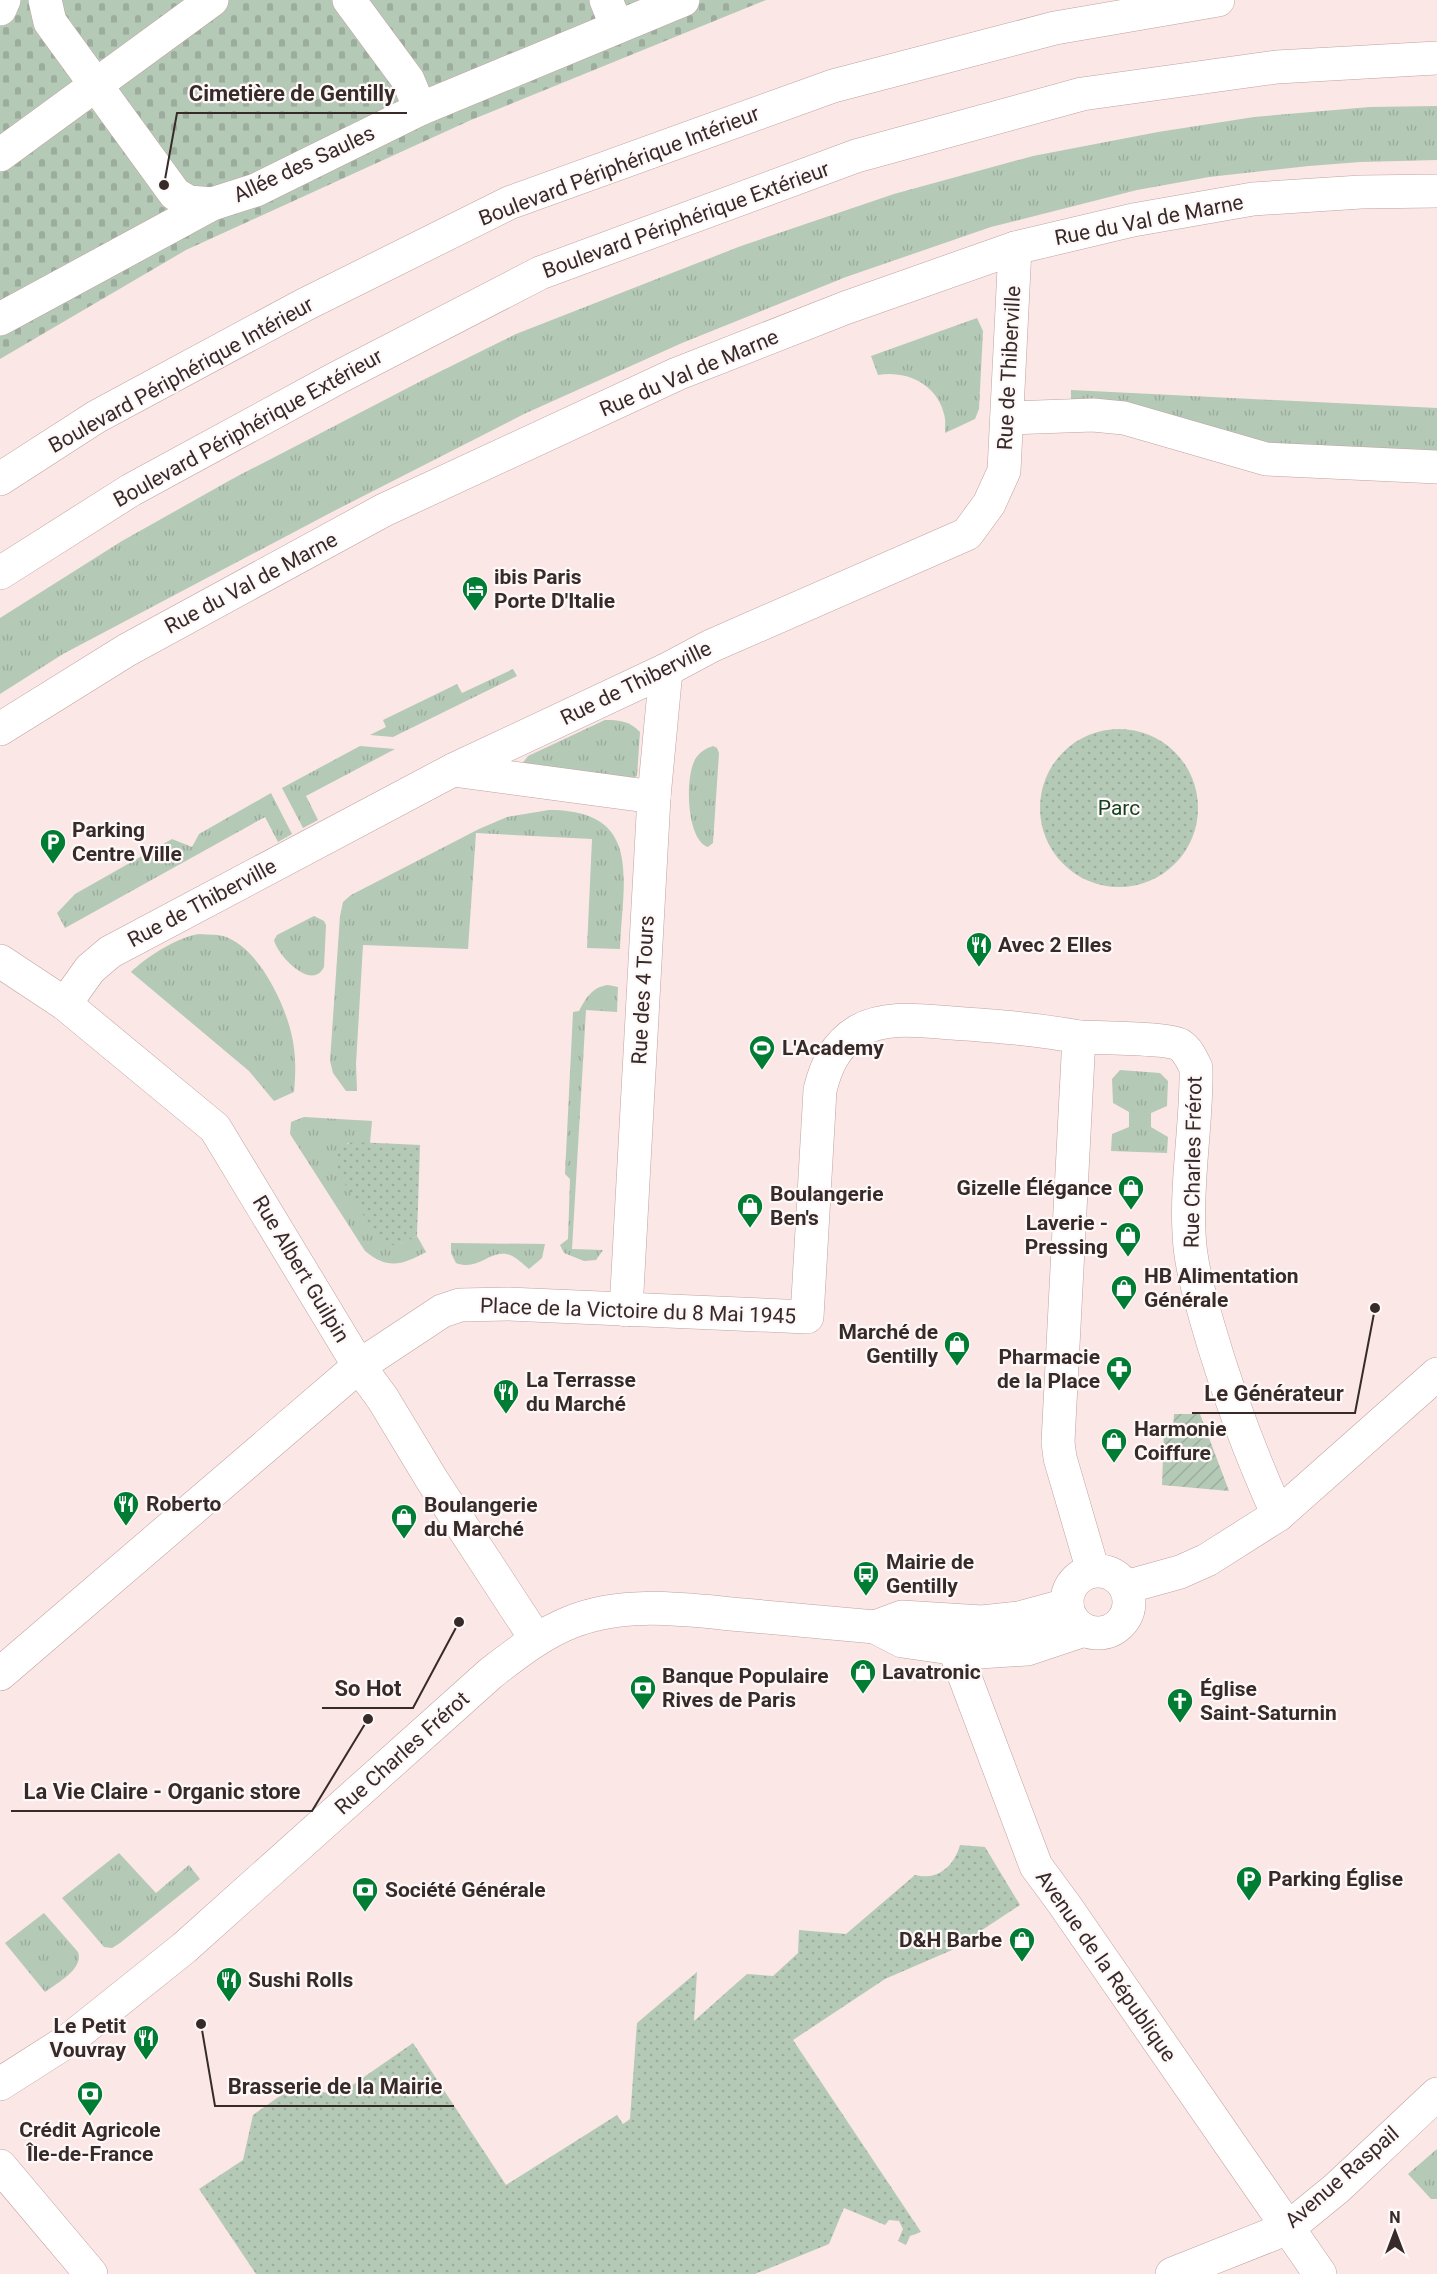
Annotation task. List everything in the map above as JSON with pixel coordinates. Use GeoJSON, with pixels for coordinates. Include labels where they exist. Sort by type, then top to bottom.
{"type":"FeatureCollection","features":[{"type":"Feature","properties":{"kind":"main road"},"geometry":{"type":"LineString","coordinates":[[45,0],[50,22],[175,194],[189,202],[212,204]]}},
{"type":"Feature","properties":{"kind":"main road"},"geometry":{"type":"LineString","coordinates":[[0,154],[212,0]]}},
{"type":"Feature","properties":{"kind":"main road"},"geometry":{"type":"LineString","coordinates":[[349,0],[408,80],[420,109]]}},
{"type":"Feature","properties":{"kind":"main road","name":"Boulevard Périphérique Intérieur"},"geometry":{"type":"LineString","coordinates":[[0,479],[96,417],[304,305],[509,203],[833,86],[1055,28],[1218,0]]}},
{"type":"Feature","properties":{"kind":"main road","name":"Allée des Saules"},"geometry":{"type":"LineString","coordinates":[[0,319],[212,204],[256,190],[611,13],[669,2]]}},
{"type":"Feature","properties":{"kind":"main road","name":"Boulevard Périphérique Extérieur"},"geometry":{"type":"LineString","coordinates":[[0,573],[131,490],[337,378],[540,273],[856,156],[1082,94],[1277,67],[1437,58]]}},
{"type":"Feature","properties":{"kind":"main road","name":"Rue du Val de Marne"},"geometry":{"type":"LineString","coordinates":[[0,729],[127,650],[384,510],[677,374],[845,308],[1015,248],[1133,220],[1253,199],[1361,192],[1437,191]]}},
{"type":"Feature","properties":{"kind":"main road","name":"Rue de Thiberville"},"geometry":{"type":"LineString","coordinates":[[65,1004],[90,969],[110,952],[453,770],[666,670],[711,646],[967,534],[989,504],[1004,471],[1015,248]]}},
{"type":"Feature","properties":{"kind":"main road"},"geometry":{"type":"LineString","coordinates":[[1007,418],[1093,415],[1124,418],[1266,459],[1437,467]]}},
{"type":"Feature","properties":{"kind":"main road","name":"Rue des 4 Tours"},"geometry":{"type":"LineString","coordinates":[[626,1310],[654,797],[666,670]]}},
{"type":"Feature","properties":{"kind":"main road"},"geometry":{"type":"LineString","coordinates":[[453,770],[654,797]]}},
{"type":"Feature","properties":{"kind":"main road","name":"Rue Albert Guilpin"},"geometry":{"type":"LineString","coordinates":[[0,961],[65,1004],[215,1128],[359,1366],[383,1399],[432,1480],[536,1639]]}},
{"type":"Feature","properties":{"kind":"main road","name":"Place de la Victoire du 8 Mai 1945"},"geometry":{"type":"LineString","coordinates":[[0,1674],[359,1366],[442,1311],[460,1305],[508,1304],[807,1317],[820,1090],[831,1057],[843,1042],[859,1030],[879,1023],[903,1020],[1022,1027],[1080,1037]]}},
{"type":"Feature","properties":{"kind":"main road"},"geometry":{"type":"LineString","coordinates":[[1080,1037],[1058,1442],[1060,1458],[1093,1571]]}},
{"type":"Feature","properties":{"kind":"main road","name":"Rue Charles Frérot"},"geometry":{"type":"LineString","coordinates":[[1080,1037],[1166,1042],[1180,1045],[1191,1057],[1196,1068],[1188,1233],[1198,1291],[1224,1378],[1278,1515]]}},
{"type":"Feature","properties":{"kind":"main road"},"geometry":{"type":"LineString","coordinates":[[1126,1587],[1180,1572],[1207,1560],[1278,1515],[1437,1374]]}},
{"type":"Feature","properties":{"kind":"main road"},"geometry":{"type":"LineString","coordinates":[[1093,1571],[1103,1571],[1113,1574],[1126,1587],[1130,1597],[1130,1607],[1121,1624],[1103,1633],[1093,1633],[1075,1617],[1068,1596],[1076,1580],[1093,1571]]}},
{"type":"Feature","properties":{"kind":"main road","name":"Rue Charles Frérot"},"geometry":{"type":"LineString","coordinates":[[0,2084],[69,2040],[184,1948],[491,1673],[536,1639],[573,1621],[612,1611],[643,1608],[679,1609],[876,1627],[902,1641],[979,1652],[1027,1649],[1075,1617]]}},
{"type":"Feature","properties":{"kind":"main road","name":"Rue Charles Frérot"},"geometry":{"type":"LineString","coordinates":[[876,1627],[902,1617],[982,1622],[1019,1618],[1075,1617]]}},
{"type":"Feature","properties":{"kind":"main road","name":"Avenue de la République"},"geometry":{"type":"LineString","coordinates":[[954,1648],[1036,1866],[1065,1904],[1320,2274]]}},
{"type":"Feature","properties":{"kind":"main road","name":"Avenue Raspail"},"geometry":{"type":"LineString","coordinates":[[1172,2274],[1288,2228],[1337,2188],[1437,2094]]}},
{"type":"Feature","properties":{"kind":"main road"},"geometry":{"type":"LineString","coordinates":[[0,2166],[91,2274]]}},
{"type":"Feature","properties":{"kind":"green space"},"geometry":{"type":"Polygon","coordinates":[[[0,0],[766,0],[471,120],[186,250],[0,359],[0,0]]]}},
{"type":"Feature","properties":{"kind":"green space"},"geometry":{"type":"Polygon","coordinates":[[[1437,106],[1437,160],[1309,166],[1209,177],[1137,190],[991,227],[846,277],[682,343],[524,414],[332,512],[63,654],[0,694],[0,618],[122,541],[234,478],[516,334],[741,246],[894,194],[1033,156],[1158,132],[1254,117],[1370,107],[1437,106]]]}},
{"type":"Feature","properties":{"kind":"green space"},"geometry":{"type":"Polygon","coordinates":[[[977,318],[983,331],[979,409],[975,419],[945,433],[945,416],[935,395],[919,381],[909,377],[878,375],[871,356],[977,318]]]}},
{"type":"Feature","properties":{"kind":"green space"},"geometry":{"type":"Polygon","coordinates":[[[1071,390],[1437,408],[1437,456],[1268,446],[1071,405],[1071,390]]]}},
{"type":"Feature","properties":{"kind":"green space"},"geometry":{"type":"Polygon","coordinates":[[[513,669],[517,676],[393,737],[370,735],[386,727],[383,720],[457,684],[462,693],[513,669]]]}},
{"type":"Feature","properties":{"kind":"green space"},"geometry":{"type":"Polygon","coordinates":[[[605,720],[624,722],[640,732],[637,776],[632,779],[522,764],[528,756],[605,720]]]}},
{"type":"Feature","properties":{"kind":"green space","name":"Parc"},"geometry":{"type":"Polygon","coordinates":[[[1119,729],[1149,735],[1163,742],[1175,752],[1185,764],[1192,778],[1198,808],[1192,838],[1185,852],[1175,864],[1163,874],[1149,881],[1119,887],[1089,881],[1075,874],[1063,864],[1053,852],[1046,838],[1040,808],[1046,778],[1053,764],[1063,752],[1075,742],[1089,735],[1119,729]]]}},
{"type":"Feature","properties":{"kind":"green space"},"geometry":{"type":"Polygon","coordinates":[[[360,746],[395,749],[306,796],[318,820],[303,828],[282,788],[360,746]]]}},
{"type":"Feature","properties":{"kind":"green space"},"geometry":{"type":"Polygon","coordinates":[[[713,746],[719,753],[713,843],[708,847],[695,833],[689,793],[695,760],[702,751],[713,746]]]}},
{"type":"Feature","properties":{"kind":"green space"},"geometry":{"type":"Polygon","coordinates":[[[271,793],[292,834],[278,842],[265,817],[65,928],[57,913],[75,894],[172,839],[192,847],[199,834],[271,793]]]}},
{"type":"Feature","properties":{"kind":"green space"},"geometry":{"type":"Polygon","coordinates":[[[549,810],[580,813],[601,822],[614,836],[621,854],[624,876],[620,949],[587,948],[592,839],[476,833],[468,949],[363,945],[356,1064],[357,1091],[346,1091],[333,1073],[330,1061],[340,916],[343,902],[351,895],[479,829],[507,817],[549,810]]]}},
{"type":"Feature","properties":{"kind":"green space"},"geometry":{"type":"Polygon","coordinates":[[[314,916],[324,921],[326,925],[324,967],[319,974],[312,975],[304,973],[288,962],[274,940],[277,935],[314,916]]]}},
{"type":"Feature","properties":{"kind":"green space"},"geometry":{"type":"Polygon","coordinates":[[[200,934],[220,935],[235,942],[247,951],[267,976],[282,1005],[291,1032],[295,1062],[294,1092],[274,1101],[249,1071],[131,972],[163,948],[200,934]]]}},
{"type":"Feature","properties":{"kind":"green space"},"geometry":{"type":"Polygon","coordinates":[[[608,985],[618,987],[617,1012],[586,1010],[572,1249],[603,1250],[596,1260],[584,1261],[564,1253],[560,1245],[568,1239],[570,1179],[565,1174],[573,1012],[579,1011],[594,991],[608,985]]]}},
{"type":"Feature","properties":{"kind":"green space"},"geometry":{"type":"Polygon","coordinates":[[[1120,1070],[1160,1073],[1168,1081],[1167,1106],[1151,1113],[1151,1127],[1168,1137],[1167,1153],[1111,1151],[1112,1134],[1129,1127],[1129,1112],[1113,1103],[1112,1079],[1120,1070]]]}},
{"type":"Feature","properties":{"kind":"green space"},"geometry":{"type":"Polygon","coordinates":[[[304,1117],[372,1121],[370,1143],[348,1143],[337,1154],[400,1244],[417,1236],[426,1252],[395,1264],[381,1261],[365,1251],[290,1134],[291,1122],[304,1117]]]}},
{"type":"Feature","properties":{"kind":"green space"},"geometry":{"type":"Polygon","coordinates":[[[355,1142],[420,1145],[417,1236],[396,1245],[386,1244],[376,1237],[334,1165],[340,1149],[346,1144],[355,1142]]]}},
{"type":"Feature","properties":{"kind":"green space"},"geometry":{"type":"Polygon","coordinates":[[[451,1243],[545,1244],[542,1258],[529,1269],[512,1256],[503,1254],[471,1265],[456,1263],[451,1253],[451,1243]]]}},
{"type":"Feature","properties":{"kind":"green space"},"geometry":{"type":"Polygon","coordinates":[[[1174,1414],[1200,1414],[1229,1491],[1162,1485],[1164,1430],[1173,1430],[1174,1414]]]}},
{"type":"Feature","properties":{"kind":"green space"},"geometry":{"type":"Polygon","coordinates":[[[960,1845],[985,1847],[1020,1905],[952,1950],[885,1979],[793,2040],[921,2232],[910,2236],[906,2245],[898,2241],[903,2229],[899,2221],[889,2220],[885,2225],[844,2208],[829,2244],[755,2274],[256,2274],[199,2189],[243,2160],[253,2115],[294,2086],[338,2095],[413,2043],[506,2185],[617,2115],[623,2124],[630,2119],[637,2023],[697,1972],[694,2021],[747,1974],[773,1976],[798,1953],[799,1930],[846,1934],[915,1875],[931,1876],[944,1870],[954,1859],[960,1845]]]}},
{"type":"Feature","properties":{"kind":"green space"},"geometry":{"type":"Polygon","coordinates":[[[119,1853],[156,1893],[189,1865],[200,1879],[112,1948],[104,1947],[62,1898],[119,1853]]]}},
{"type":"Feature","properties":{"kind":"green space"},"geometry":{"type":"Polygon","coordinates":[[[44,1913],[78,1952],[79,1958],[68,1975],[45,1992],[5,1943],[44,1913]]]}},
{"type":"Feature","properties":{"kind":"green space"},"geometry":{"type":"Polygon","coordinates":[[[1437,2149],[1437,2199],[1431,2199],[1408,2174],[1437,2149]]]}},
{"type":"Feature","properties":{"kind":"place","name":"Cimetière de Gentilly"},"geometry":{"type":"Point","coordinates":[164,185]}},
{"type":"Feature","properties":{"kind":"place","name":"ibis Paris Porte D'Italie"},"geometry":{"type":"Point","coordinates":[475,612]}},
{"type":"Feature","properties":{"kind":"place","name":"Parking Centre Ville"},"geometry":{"type":"Point","coordinates":[53,865]}},
{"type":"Feature","properties":{"kind":"place","name":"Avec 2 Elles"},"geometry":{"type":"Point","coordinates":[979,968]}},
{"type":"Feature","properties":{"kind":"place","name":"L'Academy"},"geometry":{"type":"Point","coordinates":[762,1071]}},
{"type":"Feature","properties":{"kind":"place","name":"Gizelle Élégance"},"geometry":{"type":"Point","coordinates":[1131,1211]}},
{"type":"Feature","properties":{"kind":"place","name":"Boulangerie Ben's"},"geometry":{"type":"Point","coordinates":[750,1229]}},
{"type":"Feature","properties":{"kind":"place","name":"Laverie - Pressing"},"geometry":{"type":"Point","coordinates":[1128,1258]}},
{"type":"Feature","properties":{"kind":"place","name":"Le Générateur"},"geometry":{"type":"Point","coordinates":[1375,1308]}},
{"type":"Feature","properties":{"kind":"place","name":"HB Alimentation Générale"},"geometry":{"type":"Point","coordinates":[1124,1311]}},
{"type":"Feature","properties":{"kind":"place","name":"Marché de Gentilly"},"geometry":{"type":"Point","coordinates":[957,1367]}},
{"type":"Feature","properties":{"kind":"place","name":"Pharmacie de la Place"},"geometry":{"type":"Point","coordinates":[1119,1392]}},
{"type":"Feature","properties":{"kind":"place","name":"La Terrasse du Marché"},"geometry":{"type":"Point","coordinates":[506,1415]}},
{"type":"Feature","properties":{"kind":"place","name":"Harmonie Coiffure"},"geometry":{"type":"Point","coordinates":[1114,1464]}},
{"type":"Feature","properties":{"kind":"place","name":"Roberto"},"geometry":{"type":"Point","coordinates":[126,1527]}},
{"type":"Feature","properties":{"kind":"place","name":"Boulangerie du Marché"},"geometry":{"type":"Point","coordinates":[404,1540]}},
{"type":"Feature","properties":{"kind":"place","name":"Mairie de Gentilly"},"geometry":{"type":"Point","coordinates":[866,1597]}},
{"type":"Feature","properties":{"kind":"place","name":"So Hot"},"geometry":{"type":"Point","coordinates":[459,1622]}},
{"type":"Feature","properties":{"kind":"place","name":"Lavatronic"},"geometry":{"type":"Point","coordinates":[863,1695]}},
{"type":"Feature","properties":{"kind":"place","name":"Banque Populaire Rives de Paris"},"geometry":{"type":"Point","coordinates":[643,1711]}},
{"type":"Feature","properties":{"kind":"place","name":"La Vie Claire - Organic store"},"geometry":{"type":"Point","coordinates":[368,1719]}},
{"type":"Feature","properties":{"kind":"place","name":"Église Saint-Saturnin"},"geometry":{"type":"Point","coordinates":[1180,1724]}},
{"type":"Feature","properties":{"kind":"place","name":"Parking Église"},"geometry":{"type":"Point","coordinates":[1249,1902]}},
{"type":"Feature","properties":{"kind":"place","name":"Société Générale"},"geometry":{"type":"Point","coordinates":[365,1913]}},
{"type":"Feature","properties":{"kind":"place","name":"D&H Barbe"},"geometry":{"type":"Point","coordinates":[1022,1963]}},
{"type":"Feature","properties":{"kind":"place","name":"Sushi Rolls"},"geometry":{"type":"Point","coordinates":[229,2003]}},
{"type":"Feature","properties":{"kind":"place","name":"Brasserie de la Mairie"},"geometry":{"type":"Point","coordinates":[201,2024]}},
{"type":"Feature","properties":{"kind":"place","name":"Le Petit Vouvray"},"geometry":{"type":"Point","coordinates":[146,2061]}},
{"type":"Feature","properties":{"kind":"place","name":"Crédit Agricole Île-de-France"},"geometry":{"type":"Point","coordinates":[90,2117]}}]}
